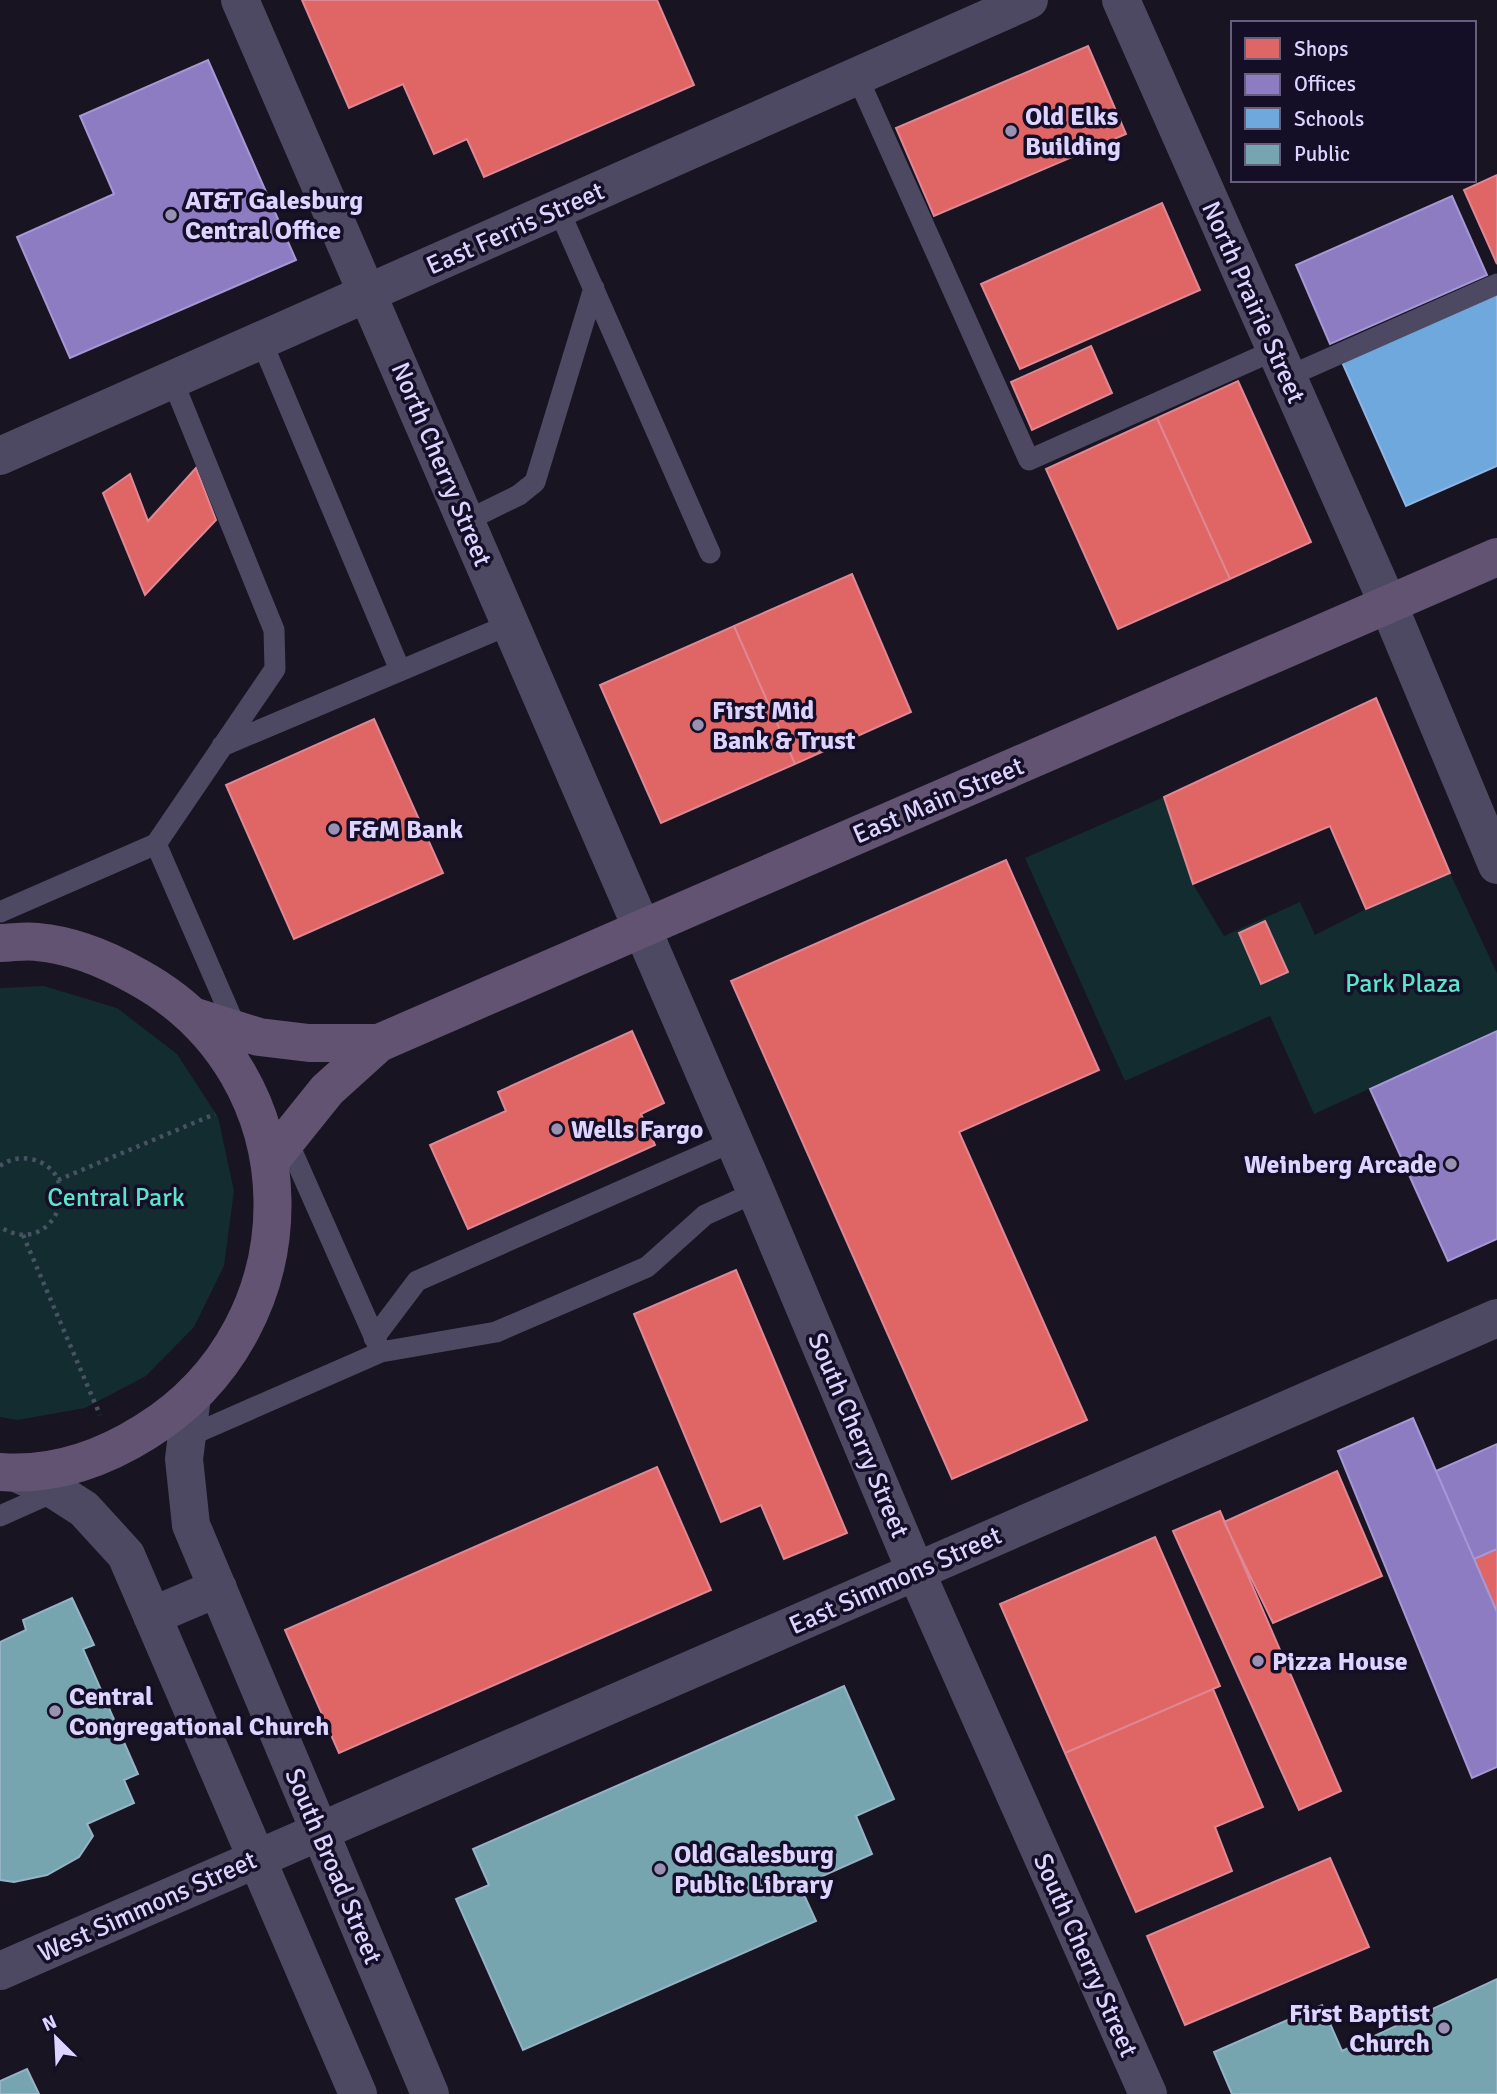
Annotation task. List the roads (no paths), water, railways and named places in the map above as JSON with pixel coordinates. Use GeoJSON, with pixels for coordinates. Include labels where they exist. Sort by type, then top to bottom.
{"type":"FeatureCollection","features":[{"type":"Feature","properties":{"kind":"main road","name":"East Main Street"},"geometry":{"type":"LineString","coordinates":[[279,1150],[327,1090],[379,1043],[1497,556]]}},
{"type":"Feature","properties":{"kind":"main road"},"geometry":{"type":"LineString","coordinates":[[1,935],[104,958],[165,991],[215,1040],[252,1099],[279,1150],[273,1231],[258,1300],[224,1362],[176,1413],[115,1450],[72,1465],[8,1473]]}},
{"type":"Feature","properties":{"kind":"main road","name":"East Main Street"},"geometry":{"type":"LineString","coordinates":[[190,1015],[259,1037],[309,1042],[379,1043]]}},
{"type":"Feature","properties":{"kind":"street","name":"North Cherry Street"},"geometry":{"type":"LineString","coordinates":[[240,0],[642,929]]}},
{"type":"Feature","properties":{"kind":"street","name":"East Ferris Street"},"geometry":{"type":"LineString","coordinates":[[0,456],[1030,0]]}},
{"type":"Feature","properties":{"kind":"street","name":"North Prairie Street"},"geometry":{"type":"LineString","coordinates":[[1121,0],[1388,604],[1497,865]]}},
{"type":"Feature","properties":{"kind":"street","name":"South Cherry Street"},"geometry":{"type":"LineString","coordinates":[[642,929],[916,1572],[1148,2094]]}},
{"type":"Feature","properties":{"kind":"street","name":"East Simmons Street"},"geometry":{"type":"LineString","coordinates":[[306,1836],[1497,1318]]}},
{"type":"Feature","properties":{"kind":"street","name":"South Broad Street"},"geometry":{"type":"LineString","coordinates":[[192,1396],[184,1459],[191,1525],[218,1588],[306,1836],[430,2094]]}},
{"type":"Feature","properties":{"kind":"street"},"geometry":{"type":"LineString","coordinates":[[8,1473],[56,1491],[84,1509],[126,1555],[358,2094]]}},
{"type":"Feature","properties":{"kind":"street"},"geometry":{"type":"LineString","coordinates":[[152,1616],[218,1588]]}},
{"type":"Feature","properties":{"kind":"street","name":"West Simmons Street"},"geometry":{"type":"LineString","coordinates":[[0,1970],[306,1836]]}},
{"type":"Feature","properties":{"kind":"lane"},"geometry":{"type":"LineString","coordinates":[[857,76],[1029,460],[1497,284]]}},
{"type":"Feature","properties":{"kind":"lane"},"geometry":{"type":"LineString","coordinates":[[558,208],[710,553]]}},
{"type":"Feature","properties":{"kind":"lane"},"geometry":{"type":"LineString","coordinates":[[466,521],[519,495],[535,482],[594,288]]}},
{"type":"Feature","properties":{"kind":"lane"},"geometry":{"type":"LineString","coordinates":[[261,340],[400,670]]}},
{"type":"Feature","properties":{"kind":"lane"},"geometry":{"type":"LineString","coordinates":[[1,935],[156,844],[275,669],[274,629],[172,379]]}},
{"type":"Feature","properties":{"kind":"lane"},"geometry":{"type":"LineString","coordinates":[[222,746],[511,624]]}},
{"type":"Feature","properties":{"kind":"lane"},"geometry":{"type":"LineString","coordinates":[[156,844],[237,1030]]}},
{"type":"Feature","properties":{"kind":"lane"},"geometry":{"type":"LineString","coordinates":[[378,1345],[417,1281],[734,1141]]}},
{"type":"Feature","properties":{"kind":"lane"},"geometry":{"type":"LineString","coordinates":[[279,1150],[378,1345]]}},
{"type":"Feature","properties":{"kind":"lane"},"geometry":{"type":"LineString","coordinates":[[187,1437],[378,1345],[496,1332],[647,1267],[705,1215],[756,1192]]}},
{"type":"Feature","properties":{"kind":"lane"},"geometry":{"type":"LineString","coordinates":[[0,1516],[56,1491]]}},
{"type":"Feature","properties":{"kind":"place","name":"Old Elks Building"},"geometry":{"type":"Point","coordinates":[1011,131]}},
{"type":"Feature","properties":{"kind":"place","name":"AT&T Galesburg Central Office"},"geometry":{"type":"Point","coordinates":[171,215]}},
{"type":"Feature","properties":{"kind":"place","name":"First Mid Bank & Trust"},"geometry":{"type":"Point","coordinates":[698,725]}},
{"type":"Feature","properties":{"kind":"place","name":"F&M Bank"},"geometry":{"type":"Point","coordinates":[334,829]}},
{"type":"Feature","properties":{"kind":"place","name":"Wells Fargo"},"geometry":{"type":"Point","coordinates":[557,1129]}},
{"type":"Feature","properties":{"kind":"place","name":"Weinberg Arcade"},"geometry":{"type":"Point","coordinates":[1451,1164]}},
{"type":"Feature","properties":{"kind":"place","name":"Pizza House"},"geometry":{"type":"Point","coordinates":[1258,1661]}},
{"type":"Feature","properties":{"kind":"place","name":"Central Congregational Church"},"geometry":{"type":"Point","coordinates":[55,1711]}},
{"type":"Feature","properties":{"kind":"place","name":"Old Galesburg Public Library"},"geometry":{"type":"Point","coordinates":[660,1869]}},
{"type":"Feature","properties":{"kind":"place","name":"First Baptist Church"},"geometry":{"type":"Point","coordinates":[1444,2028]}},
{"type":"Feature","properties":{"kind":"park label","name":"Park Plaza"},"geometry":{"type":"Point","coordinates":[1403,983]}},
{"type":"Feature","properties":{"kind":"park label","name":"Central Park"},"geometry":{"type":"Point","coordinates":[116,1197]}}]}
